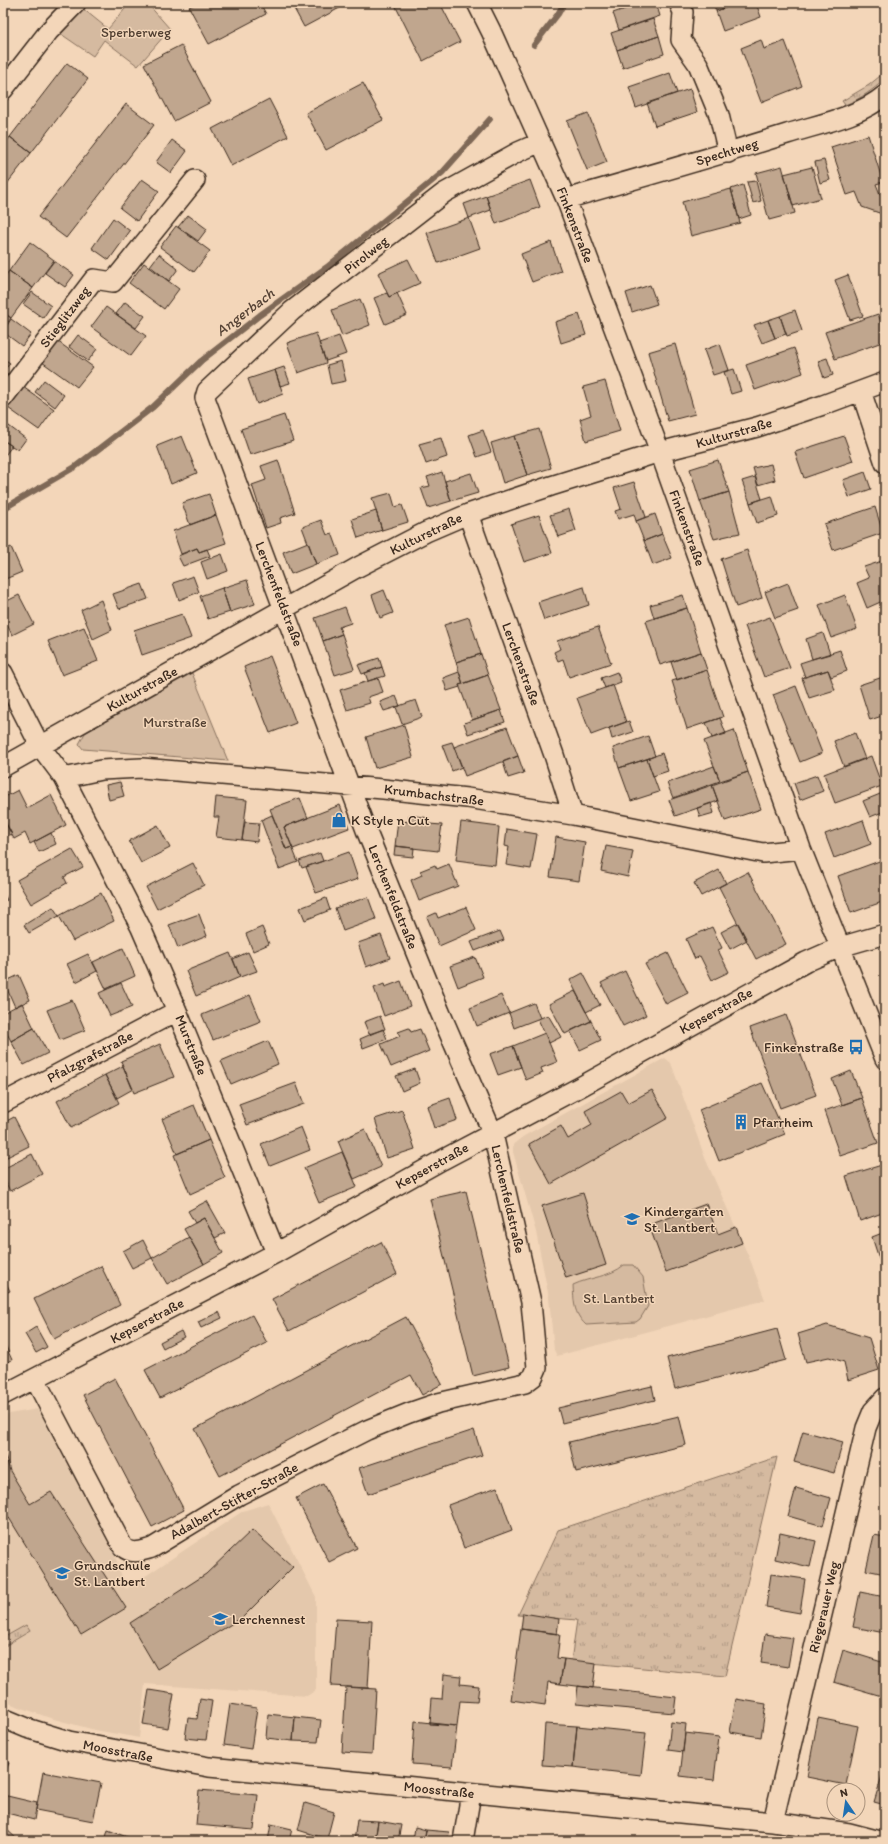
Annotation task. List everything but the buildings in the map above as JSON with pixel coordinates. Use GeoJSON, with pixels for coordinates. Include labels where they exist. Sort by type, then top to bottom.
{"type":"FeatureCollection","features":[{"type":"Feature","properties":{"kind":"street"},"geometry":{"type":"LineString","coordinates":[[3,90],[49,31],[76,3]]}},
{"type":"Feature","properties":{"kind":"street","name":"Finkenstraße"},"geometry":{"type":"LineString","coordinates":[[477,3],[566,199],[660,452],[801,849],[885,1059]]}},
{"type":"Feature","properties":{"kind":"street"},"geometry":{"type":"LineString","coordinates":[[679,3],[683,12],[681,40],[698,64],[719,115],[728,153]]}},
{"type":"Feature","properties":{"kind":"street","name":"Spechtweg"},"geometry":{"type":"LineString","coordinates":[[566,199],[728,153],[855,112],[885,95]]}},
{"type":"Feature","properties":{"kind":"street","name":"Pirolweg"},"geometry":{"type":"LineString","coordinates":[[208,391],[292,311],[444,193],[518,152],[541,142]]}},
{"type":"Feature","properties":{"kind":"street","name":"Stieglitzweg"},"geometry":{"type":"LineString","coordinates":[[3,398],[94,279],[113,282],[195,180]]}},
{"type":"Feature","properties":{"kind":"street","name":"Kulturstraße"},"geometry":{"type":"LineString","coordinates":[[3,767],[285,608],[426,532],[468,514],[593,472],[660,452],[757,427],[885,382]]}},
{"type":"Feature","properties":{"kind":"street","name":"Lerchenfeldstraße"},"geometry":{"type":"LineString","coordinates":[[208,391],[205,398],[285,608],[349,786],[440,1012],[493,1134],[531,1302],[537,1368],[533,1377],[524,1383]]}},
{"type":"Feature","properties":{"kind":"street"},"geometry":{"type":"LineString","coordinates":[[861,391],[885,463]]}},
{"type":"Feature","properties":{"kind":"street","name":"Lerchenstraße"},"geometry":{"type":"LineString","coordinates":[[468,514],[554,755],[573,815]]}},
{"type":"Feature","properties":{"kind":"street","name":"Murstraße"},"geometry":{"type":"LineString","coordinates":[[3,673],[40,746],[64,778],[141,928],[177,1011],[276,1254]]}},
{"type":"Feature","properties":{"kind":"street","name":"Krumbachstraße"},"geometry":{"type":"LineString","coordinates":[[64,778],[101,770],[142,768],[349,786],[467,798],[573,815],[762,853],[801,849]]}},
{"type":"Feature","properties":{"kind":"street","name":"Kepserstraße"},"geometry":{"type":"LineString","coordinates":[[3,1396],[276,1254],[435,1164],[493,1134],[799,966],[840,947],[885,934]]}},
{"type":"Feature","properties":{"kind":"street","name":"Pfalzgrafstraße"},"geometry":{"type":"LineString","coordinates":[[3,1103],[177,1011]]}},
{"type":"Feature","properties":{"kind":"street","name":"Adalbert-Stifter-Straße"},"geometry":{"type":"LineString","coordinates":[[35,1380],[123,1547],[128,1551],[136,1552],[152,1548],[239,1495],[367,1430],[438,1403],[524,1383]]}},
{"type":"Feature","properties":{"kind":"street","name":"Riegerauer Weg"},"geometry":{"type":"LineString","coordinates":[[773,1822],[866,1428],[873,1411],[885,1398]]}},
{"type":"Feature","properties":{"kind":"street","name":"Moosstraße"},"geometry":{"type":"LineString","coordinates":[[3,1718],[27,1728],[69,1741],[209,1768],[773,1822],[849,1833],[880,1841]]}},
{"type":"Feature","properties":{"kind":"street"},"geometry":{"type":"LineString","coordinates":[[464,1841],[471,1794]]}},
{"type":"Feature","properties":{"kind":"shaded area","name":"Kindergarten St. Lantbert"},"geometry":{"type":"Polygon","coordinates":[[[665,1058],[671,1063],[705,1158],[751,1262],[765,1300],[557,1356],[554,1350],[549,1298],[536,1232],[513,1152],[513,1147],[516,1142],[524,1136],[665,1058]]]}},
{"type":"Feature","properties":{"kind":"shaded area"},"geometry":{"type":"Polygon","coordinates":[[[38,1409],[115,1556],[126,1589],[243,1511],[268,1503],[316,1597],[316,1690],[307,1696],[145,1684],[139,1738],[95,1730],[50,1718],[3,1701],[3,1415],[38,1409]]]}},
{"type":"Feature","properties":{"kind":"green space","name":"Sperberweg"},"geometry":{"type":"Polygon","coordinates":[[[130,3],[147,3],[170,29],[138,66],[104,40],[93,56],[61,34],[82,8],[108,29],[130,3]]]}},
{"type":"Feature","properties":{"kind":"green space"},"geometry":{"type":"Polygon","coordinates":[[[885,72],[885,79],[866,94],[845,105],[842,101],[869,85],[885,72]]]}},
{"type":"Feature","properties":{"kind":"green space","name":"Murstraße"},"geometry":{"type":"Polygon","coordinates":[[[192,673],[228,761],[83,749],[79,744],[85,733],[192,673]]]}},
{"type":"Feature","properties":{"kind":"green space","name":"St. Lantbert"},"geometry":{"type":"Polygon","coordinates":[[[624,1265],[633,1265],[643,1277],[648,1306],[640,1319],[636,1322],[586,1325],[576,1311],[573,1285],[613,1272],[624,1265]]]}},
{"type":"Feature","properties":{"kind":"green space"},"geometry":{"type":"Polygon","coordinates":[[[777,1457],[725,1676],[571,1661],[577,1620],[518,1615],[558,1530],[777,1457]]]}},
{"type":"Feature","properties":{"kind":"green space"},"geometry":{"type":"Polygon","coordinates":[[[26,1625],[30,1631],[3,1647],[3,1638],[26,1625]]]}},
{"type":"Feature","properties":{"kind":"waterway","name":"Angerbach"},"geometry":{"type":"LineString","coordinates":[[534,45],[558,14],[564,3]]}},
{"type":"Feature","properties":{"kind":"waterway","name":"Angerbach"},"geometry":{"type":"LineString","coordinates":[[3,509],[75,467],[153,407],[201,361],[260,315],[327,267],[442,173],[490,119]]}},
{"type":"Feature","properties":{"kind":"place","name":"K Style n Cut"},"geometry":{"type":"Point","coordinates":[339,820]}},
{"type":"Feature","properties":{"kind":"place","name":"Finkenstraße"},"geometry":{"type":"Point","coordinates":[856,1047]}},
{"type":"Feature","properties":{"kind":"place","name":"Pfarrheim"},"geometry":{"type":"Point","coordinates":[741,1122]}},
{"type":"Feature","properties":{"kind":"place","name":"Kindergarten St. Lantbert"},"geometry":{"type":"Point","coordinates":[632,1219]}},
{"type":"Feature","properties":{"kind":"place","name":"Grundschule St. Lantbert"},"geometry":{"type":"Point","coordinates":[62,1573]}},
{"type":"Feature","properties":{"kind":"place","name":"Lerchennest"},"geometry":{"type":"Point","coordinates":[220,1619]}}]}
